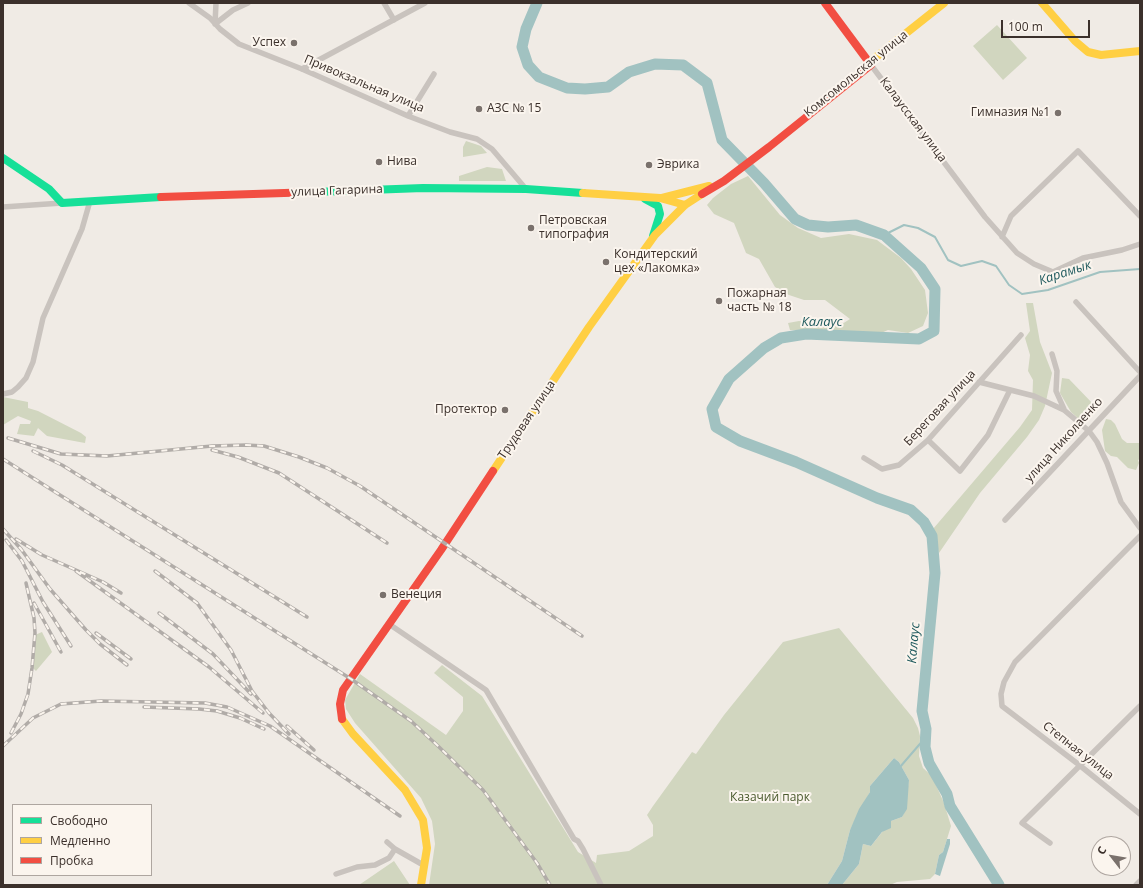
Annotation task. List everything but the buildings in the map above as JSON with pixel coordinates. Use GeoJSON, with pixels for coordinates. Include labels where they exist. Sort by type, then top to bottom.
{"type":"FeatureCollection","features":[{"type":"Feature","properties":{"kind":"main road","name":"Калаусская улица"},"geometry":{"type":"LineString","coordinates":[[825,3],[870,64]]}},
{"type":"Feature","properties":{"kind":"main road","name":"Комсомольская улица"},"geometry":{"type":"LineString","coordinates":[[724,180],[770,147],[805,114],[870,64],[944,3]]}},
{"type":"Feature","properties":{"kind":"main road"},"geometry":{"type":"LineString","coordinates":[[1042,3],[1075,41],[1088,52],[1101,55],[1140,51]]}},
{"type":"Feature","properties":{"kind":"main road"},"geometry":{"type":"LineString","coordinates":[[3,158],[49,189],[62,203]]}},
{"type":"Feature","properties":{"kind":"main road"},"geometry":{"type":"LineString","coordinates":[[660,198],[701,189],[724,180]]}},
{"type":"Feature","properties":{"kind":"main road","name":"Трудовая улица"},"geometry":{"type":"LineString","coordinates":[[421,885],[426,866],[427,848],[426,832],[423,820],[406,790],[353,734],[341,717],[340,704],[343,690],[441,550],[586,332],[653,238],[685,205],[724,180]]}},
{"type":"Feature","properties":{"kind":"main road","name":"улица Гагарина"},"geometry":{"type":"LineString","coordinates":[[62,203],[387,188],[526,189],[660,198],[685,205]]}},
{"type":"Feature","properties":{"kind":"main road"},"geometry":{"type":"LineString","coordinates":[[635,196],[650,201],[658,206],[660,214],[653,238]]}},
{"type":"Feature","properties":{"kind":"street","name":"Привокзальная улица"},"geometry":{"type":"LineString","coordinates":[[189,3],[239,44],[302,69],[408,116],[450,132],[477,139],[492,149],[526,189]]}},
{"type":"Feature","properties":{"kind":"street"},"geometry":{"type":"LineString","coordinates":[[215,24],[216,3]]}},
{"type":"Feature","properties":{"kind":"street"},"geometry":{"type":"LineString","coordinates":[[215,24],[233,10],[248,3]]}},
{"type":"Feature","properties":{"kind":"street"},"geometry":{"type":"LineString","coordinates":[[384,3],[394,20]]}},
{"type":"Feature","properties":{"kind":"street"},"geometry":{"type":"LineString","coordinates":[[302,69],[425,3]]}},
{"type":"Feature","properties":{"kind":"street","name":"Калаусская улица"},"geometry":{"type":"LineString","coordinates":[[870,64],[1002,237],[1017,253],[1034,264],[1053,272],[1083,258],[1122,250],[1140,244]]}},
{"type":"Feature","properties":{"kind":"street"},"geometry":{"type":"LineString","coordinates":[[408,116],[434,74]]}},
{"type":"Feature","properties":{"kind":"street"},"geometry":{"type":"LineString","coordinates":[[1002,237],[1011,216],[1078,151],[1140,216]]}},
{"type":"Feature","properties":{"kind":"street"},"geometry":{"type":"LineString","coordinates":[[3,394],[12,392],[26,378],[33,362],[43,318],[82,229],[90,201]]}},
{"type":"Feature","properties":{"kind":"street"},"geometry":{"type":"LineString","coordinates":[[3,207],[62,203]]}},
{"type":"Feature","properties":{"kind":"street"},"geometry":{"type":"LineString","coordinates":[[1076,302],[1140,372]]}},
{"type":"Feature","properties":{"kind":"street","name":"Береговая улица"},"geometry":{"type":"LineString","coordinates":[[864,458],[882,469],[899,465],[928,440],[1020,336]]}},
{"type":"Feature","properties":{"kind":"street"},"geometry":{"type":"LineString","coordinates":[[1052,354],[1057,371],[1056,391],[1064,410]]}},
{"type":"Feature","properties":{"kind":"street","name":"улица Николаенко"},"geometry":{"type":"LineString","coordinates":[[1005,520],[1140,376]]}},
{"type":"Feature","properties":{"kind":"street"},"geometry":{"type":"LineString","coordinates":[[979,382],[1034,396],[1064,410],[1089,431],[1097,442],[1121,502],[1140,528]]}},
{"type":"Feature","properties":{"kind":"street"},"geometry":{"type":"LineString","coordinates":[[928,440],[960,471],[988,435],[1010,390]]}},
{"type":"Feature","properties":{"kind":"street","name":"Степная улица"},"geometry":{"type":"LineString","coordinates":[[1140,536],[1015,662],[1004,682],[1001,694],[1002,706],[1081,766],[1140,814]]}},
{"type":"Feature","properties":{"kind":"street"},"geometry":{"type":"LineString","coordinates":[[389,624],[486,690],[574,839],[578,841],[583,848],[601,885]]}},
{"type":"Feature","properties":{"kind":"street"},"geometry":{"type":"LineString","coordinates":[[1050,843],[1022,823],[1029,814],[1081,766],[1140,706]]}},
{"type":"Feature","properties":{"kind":"street"},"geometry":{"type":"LineString","coordinates":[[387,842],[395,849],[426,866]]}},
{"type":"Feature","properties":{"kind":"street"},"geometry":{"type":"LineString","coordinates":[[336,874],[357,867],[375,865],[389,858],[395,849]]}},
{"type":"Feature","properties":{"kind":"street"},"geometry":{"type":"LineString","coordinates":[[1136,885],[1140,881]]}},
{"type":"Feature","properties":{"kind":"green space"},"geometry":{"type":"Polygon","coordinates":[[[997,25],[1027,58],[1003,80],[973,46],[997,25]]]}},
{"type":"Feature","properties":{"kind":"green space"},"geometry":{"type":"Polygon","coordinates":[[[466,141],[481,146],[487,153],[463,157],[463,147],[466,141]]]}},
{"type":"Feature","properties":{"kind":"green space"},"geometry":{"type":"Polygon","coordinates":[[[487,167],[502,169],[506,181],[459,181],[459,176],[487,167]]]}},
{"type":"Feature","properties":{"kind":"green space"},"geometry":{"type":"Polygon","coordinates":[[[748,176],[780,215],[798,228],[821,238],[849,234],[877,240],[901,258],[911,269],[925,290],[928,313],[923,326],[908,333],[888,330],[881,333],[790,330],[788,323],[799,321],[839,326],[850,319],[825,300],[804,300],[789,295],[775,287],[759,259],[746,253],[734,223],[714,214],[707,205],[713,198],[731,184],[748,176]]]}},
{"type":"Feature","properties":{"kind":"green space"},"geometry":{"type":"Polygon","coordinates":[[[1026,303],[1033,303],[1040,342],[1052,373],[1045,406],[1039,420],[1027,437],[980,493],[939,553],[933,529],[1020,427],[1032,410],[1033,380],[1028,371],[1030,355],[1025,338],[1030,331],[1026,303]]]}},
{"type":"Feature","properties":{"kind":"green space"},"geometry":{"type":"Polygon","coordinates":[[[1062,378],[1069,379],[1096,407],[1096,411],[1092,416],[1084,421],[1080,420],[1071,412],[1060,393],[1062,378]]]}},
{"type":"Feature","properties":{"kind":"green space"},"geometry":{"type":"Polygon","coordinates":[[[3,397],[28,402],[28,408],[38,411],[81,433],[86,437],[85,443],[47,436],[38,428],[34,436],[17,434],[20,424],[30,424],[31,421],[18,416],[3,425],[3,397]]]}},
{"type":"Feature","properties":{"kind":"green space"},"geometry":{"type":"Polygon","coordinates":[[[1106,419],[1111,420],[1115,424],[1122,439],[1127,443],[1140,443],[1140,459],[1138,460],[1139,463],[1136,470],[1128,468],[1117,457],[1111,456],[1105,451],[1102,430],[1106,419]]]}},
{"type":"Feature","properties":{"kind":"green space","name":"Казачий парк"},"geometry":{"type":"Polygon","coordinates":[[[839,628],[913,718],[918,728],[920,736],[919,756],[923,768],[932,776],[944,803],[951,826],[943,852],[939,855],[935,874],[930,879],[897,882],[890,885],[842,885],[859,864],[863,844],[871,846],[891,821],[902,817],[904,813],[909,780],[899,762],[894,758],[870,786],[870,792],[850,830],[842,861],[827,885],[429,885],[435,844],[432,821],[421,798],[355,723],[346,709],[345,700],[360,674],[446,735],[463,711],[463,697],[434,673],[442,665],[482,696],[578,852],[596,863],[597,855],[629,851],[653,836],[653,825],[647,815],[653,806],[692,752],[696,754],[724,715],[783,642],[839,628]]]}},
{"type":"Feature","properties":{"kind":"green space"},"geometry":{"type":"Polygon","coordinates":[[[42,632],[52,652],[36,671],[33,668],[35,635],[42,632]]]}},
{"type":"Feature","properties":{"kind":"green space"},"geometry":{"type":"Polygon","coordinates":[[[394,861],[410,885],[359,885],[394,861]]]}},
{"type":"Feature","properties":{"kind":"water"},"geometry":{"type":"Polygon","coordinates":[[[894,758],[899,762],[909,780],[907,809],[902,817],[891,821],[891,828],[882,832],[871,846],[863,844],[859,864],[842,885],[827,885],[842,861],[850,830],[859,809],[870,792],[870,786],[894,758]]]}},
{"type":"Feature","properties":{"kind":"water"},"geometry":{"type":"Polygon","coordinates":[[[947,839],[950,839],[950,844],[940,876],[935,874],[939,855],[943,852],[947,839]]]}},
{"type":"Feature","properties":{"kind":"waterway","name":"Калаус"},"geometry":{"type":"LineString","coordinates":[[537,3],[526,29],[522,47],[528,65],[539,77],[567,88],[585,89],[608,87],[629,72],[655,64],[683,65],[707,83],[722,140],[764,183],[795,219],[808,225],[828,227],[856,225],[884,235],[921,268],[935,289],[934,331],[919,339],[806,334],[781,338],[764,348],[729,379],[712,409],[716,427],[740,441],[796,462],[877,498],[911,510],[924,522],[932,536],[935,573],[922,711],[926,729],[925,747],[929,763],[947,794],[950,806],[999,885]]}},
{"type":"Feature","properties":{"kind":"waterway","name":"Карамык"},"geometry":{"type":"LineString","coordinates":[[884,235],[904,225],[918,228],[935,237],[948,260],[961,266],[982,261],[996,266],[1009,285],[1022,294],[1048,290],[1100,272],[1140,269]]}},
{"type":"Feature","properties":{"kind":"waterway"},"geometry":{"type":"LineString","coordinates":[[900,767],[925,738]]}},
{"type":"Feature","properties":{"kind":"railway"},"geometry":{"type":"LineString","coordinates":[[8,438],[61,454],[107,456],[212,446],[246,445],[264,446],[299,457],[327,468],[360,486],[582,636]]}},
{"type":"Feature","properties":{"kind":"railway"},"geometry":{"type":"LineString","coordinates":[[212,450],[238,457],[279,473],[387,543]]}},
{"type":"Feature","properties":{"kind":"railway"},"geometry":{"type":"LineString","coordinates":[[33,451],[62,465],[307,617]]}},
{"type":"Feature","properties":{"kind":"railway"},"geometry":{"type":"LineString","coordinates":[[3,459],[351,679],[411,721],[483,790],[537,863],[550,885]]}},
{"type":"Feature","properties":{"kind":"railway"},"geometry":{"type":"LineString","coordinates":[[3,529],[21,549],[50,589],[86,630],[100,644],[127,665]]}},
{"type":"Feature","properties":{"kind":"railway"},"geometry":{"type":"LineString","coordinates":[[16,539],[42,555],[103,582],[121,593]]}},
{"type":"Feature","properties":{"kind":"railway"},"geometry":{"type":"LineString","coordinates":[[6,540],[22,561],[43,602],[71,646]]}},
{"type":"Feature","properties":{"kind":"railway"},"geometry":{"type":"LineString","coordinates":[[76,571],[209,667],[263,713]]}},
{"type":"Feature","properties":{"kind":"railway"},"geometry":{"type":"LineString","coordinates":[[155,571],[197,603],[231,650],[252,691],[269,713],[289,734]]}},
{"type":"Feature","properties":{"kind":"railway"},"geometry":{"type":"LineString","coordinates":[[11,733],[21,714],[28,694],[32,668],[35,633],[34,618],[26,583]]}},
{"type":"Feature","properties":{"kind":"railway"},"geometry":{"type":"LineString","coordinates":[[34,603],[61,652]]}},
{"type":"Feature","properties":{"kind":"railway"},"geometry":{"type":"LineString","coordinates":[[159,613],[213,654],[251,694]]}},
{"type":"Feature","properties":{"kind":"railway"},"geometry":{"type":"LineString","coordinates":[[96,633],[131,659]]}},
{"type":"Feature","properties":{"kind":"railway"},"geometry":{"type":"LineString","coordinates":[[3,746],[33,718],[61,704],[101,701],[205,703],[227,707],[270,726],[400,816]]}},
{"type":"Feature","properties":{"kind":"railway"},"geometry":{"type":"LineString","coordinates":[[144,707],[217,711],[240,718],[264,729]]}},
{"type":"Feature","properties":{"kind":"railway"},"geometry":{"type":"LineString","coordinates":[[287,726],[314,750]]}},
{"type":"Feature","properties":{"kind":"traffic: fast"},"geometry":{"type":"LineString","coordinates":[[3,158],[49,189],[62,203],[161,197]]}},
{"type":"Feature","properties":{"kind":"traffic: fast"},"geometry":{"type":"LineString","coordinates":[[315,192],[423,188],[526,189],[583,193]]}},
{"type":"Feature","properties":{"kind":"traffic: fast"},"geometry":{"type":"LineString","coordinates":[[645,199],[658,206],[660,214],[653,236]]}},
{"type":"Feature","properties":{"kind":"traffic: slow"},"geometry":{"type":"LineString","coordinates":[[866,65],[944,3]]}},
{"type":"Feature","properties":{"kind":"traffic: slow"},"geometry":{"type":"LineString","coordinates":[[1042,3],[1075,41],[1088,52],[1101,55],[1140,51]]}},
{"type":"Feature","properties":{"kind":"traffic: slow"},"geometry":{"type":"LineString","coordinates":[[662,198],[709,186]]}},
{"type":"Feature","properties":{"kind":"traffic: slow"},"geometry":{"type":"LineString","coordinates":[[583,193],[660,198],[685,205]]}},
{"type":"Feature","properties":{"kind":"traffic: slow"},"geometry":{"type":"LineString","coordinates":[[493,471],[589,327],[655,235],[685,205],[702,194]]}},
{"type":"Feature","properties":{"kind":"traffic: slow"},"geometry":{"type":"LineString","coordinates":[[342,719],[353,734],[405,790],[423,820],[427,848],[421,885]]}},
{"type":"Feature","properties":{"kind":"traffic: jam"},"geometry":{"type":"LineString","coordinates":[[702,194],[724,181],[769,147],[871,65],[825,3]]}},
{"type":"Feature","properties":{"kind":"traffic: jam"},"geometry":{"type":"LineString","coordinates":[[161,197],[315,192]]}},
{"type":"Feature","properties":{"kind":"traffic: jam"},"geometry":{"type":"LineString","coordinates":[[342,719],[340,704],[343,690],[441,550],[493,471]]}},
{"type":"Feature","properties":{"kind":"place","name":"Успех"},"geometry":{"type":"Point","coordinates":[294,43]}},
{"type":"Feature","properties":{"kind":"place","name":"АЗС № 15"},"geometry":{"type":"Point","coordinates":[479,109]}},
{"type":"Feature","properties":{"kind":"place","name":"Гимназия №1"},"geometry":{"type":"Point","coordinates":[1058,113]}},
{"type":"Feature","properties":{"kind":"place","name":"Нива"},"geometry":{"type":"Point","coordinates":[379,162]}},
{"type":"Feature","properties":{"kind":"place","name":"Эврика"},"geometry":{"type":"Point","coordinates":[649,165]}},
{"type":"Feature","properties":{"kind":"place","name":"Петровская типография"},"geometry":{"type":"Point","coordinates":[531,228]}},
{"type":"Feature","properties":{"kind":"place","name":"Кондитерский цех «Лакомка»"},"geometry":{"type":"Point","coordinates":[606,262]}},
{"type":"Feature","properties":{"kind":"place","name":"Пожарная часть № 18"},"geometry":{"type":"Point","coordinates":[719,301]}},
{"type":"Feature","properties":{"kind":"place","name":"Протектор"},"geometry":{"type":"Point","coordinates":[505,410]}},
{"type":"Feature","properties":{"kind":"place","name":"Венеция"},"geometry":{"type":"Point","coordinates":[383,595]}}]}
